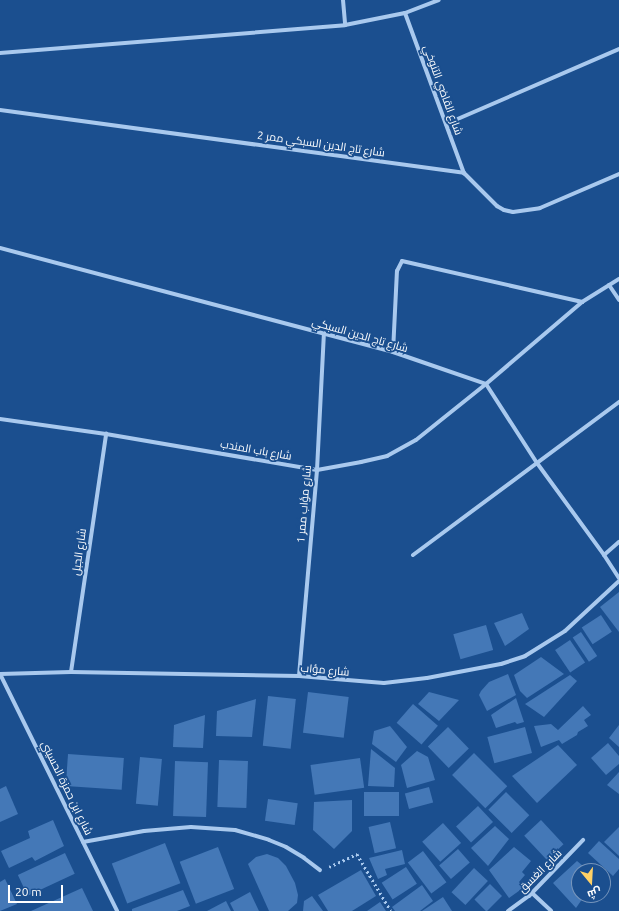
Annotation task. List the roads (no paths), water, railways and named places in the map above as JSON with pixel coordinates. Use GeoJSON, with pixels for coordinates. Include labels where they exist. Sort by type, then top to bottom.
{"type":"FeatureCollection","features":[{"type":"Feature","properties":{"kind":"street"},"geometry":{"type":"LineString","coordinates":[[343,0],[345,25]]}},
{"type":"Feature","properties":{"kind":"street"},"geometry":{"type":"LineString","coordinates":[[0,53],[345,25],[405,13],[439,0]]}},
{"type":"Feature","properties":{"kind":"street","name":"شارع القاضي التنوخي"},"geometry":{"type":"LineString","coordinates":[[405,13],[464,173]]}},
{"type":"Feature","properties":{"kind":"street"},"geometry":{"type":"LineString","coordinates":[[446,124],[619,49]]}},
{"type":"Feature","properties":{"kind":"street","name":"شارع تاج الدين السبكي ممر 2"},"geometry":{"type":"LineString","coordinates":[[0,110],[464,173]]}},
{"type":"Feature","properties":{"kind":"street"},"geometry":{"type":"LineString","coordinates":[[464,173],[497,206],[504,210],[513,212],[540,208],[619,174]]}},
{"type":"Feature","properties":{"kind":"street","name":"شارع تاج الدين السبكي"},"geometry":{"type":"LineString","coordinates":[[0,248],[393,352],[486,384]]}},
{"type":"Feature","properties":{"kind":"street"},"geometry":{"type":"LineString","coordinates":[[393,352],[397,271],[402,261],[582,302]]}},
{"type":"Feature","properties":{"kind":"street","name":"شارع باب المندب"},"geometry":{"type":"LineString","coordinates":[[0,419],[106,434],[316,470],[387,456],[402,450],[486,384],[582,302],[619,279]]}},
{"type":"Feature","properties":{"kind":"street"},"geometry":{"type":"LineString","coordinates":[[609,285],[619,300]]}},
{"type":"Feature","properties":{"kind":"street","name":"شارع مؤاب ممر 1"},"geometry":{"type":"LineString","coordinates":[[299,676],[316,470],[324,333]]}},
{"type":"Feature","properties":{"kind":"street"},"geometry":{"type":"LineString","coordinates":[[486,384],[537,463],[604,555],[619,580]]}},
{"type":"Feature","properties":{"kind":"street"},"geometry":{"type":"LineString","coordinates":[[413,555],[619,402]]}},
{"type":"Feature","properties":{"kind":"street","name":"شارع الجبل"},"geometry":{"type":"LineString","coordinates":[[71,672],[106,434]]}},
{"type":"Feature","properties":{"kind":"street"},"geometry":{"type":"LineString","coordinates":[[604,555],[619,542]]}},
{"type":"Feature","properties":{"kind":"street","name":"شارع مؤاب"},"geometry":{"type":"LineString","coordinates":[[0,674],[71,672],[299,676],[384,683],[434,677],[501,664],[525,656],[559,635],[619,580]]}},
{"type":"Feature","properties":{"kind":"street","name":"شارع ابن حمزة الحسيني"},"geometry":{"type":"LineString","coordinates":[[0,674],[117,911]]}},
{"type":"Feature","properties":{"kind":"street"},"geometry":{"type":"LineString","coordinates":[[83,842],[144,831],[191,827],[235,830],[269,840],[304,858],[320,870]]}},
{"type":"Feature","properties":{"kind":"street","name":"شارع الغسق"},"geometry":{"type":"LineString","coordinates":[[508,911],[532,893],[582,840]]}},
{"type":"Feature","properties":{"kind":"street"},"geometry":{"type":"LineString","coordinates":[[532,893],[550,911]]}}]}
